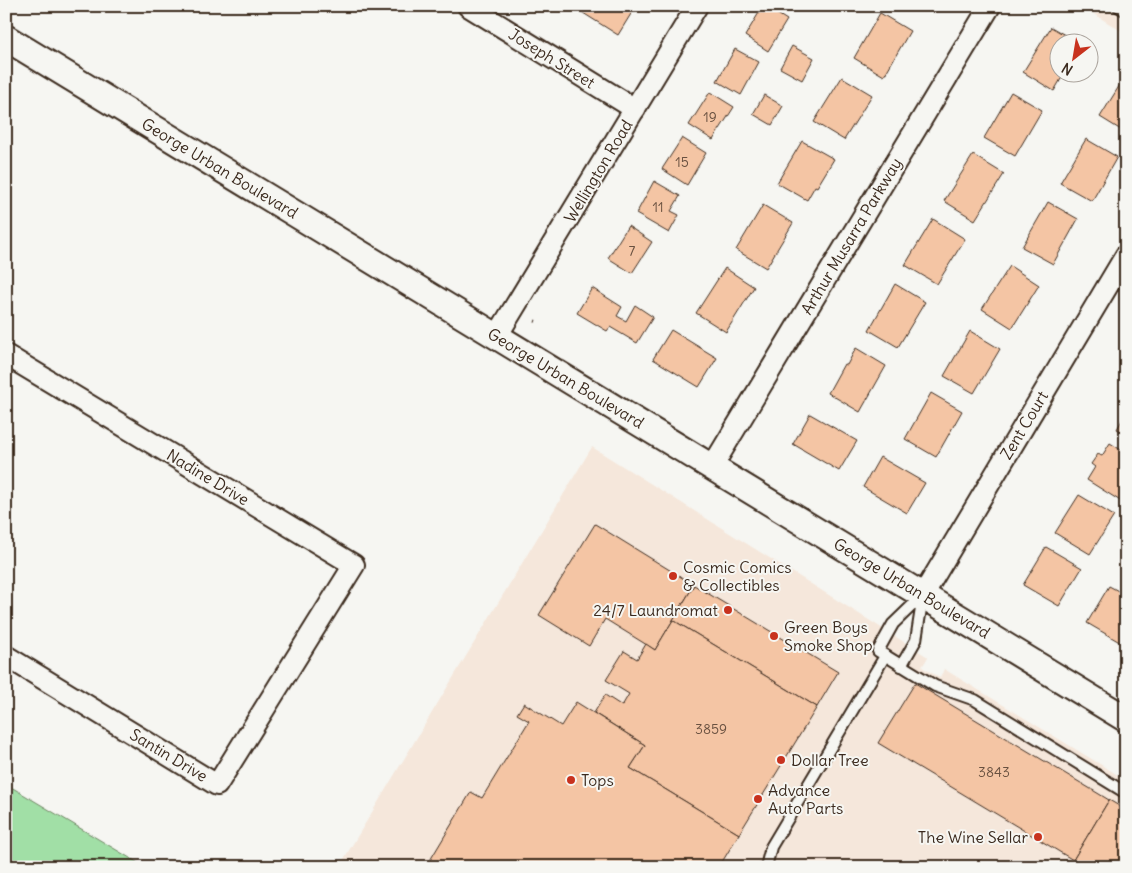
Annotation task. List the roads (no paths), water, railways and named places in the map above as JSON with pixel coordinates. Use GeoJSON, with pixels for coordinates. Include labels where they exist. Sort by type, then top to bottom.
{"type":"FeatureCollection","features":[{"type":"Feature","properties":{"kind":"street","name":"Joseph Street"},"geometry":{"type":"LineString","coordinates":[[468,6],[635,109]]}},
{"type":"Feature","properties":{"kind":"street","name":"Wellington Road"},"geometry":{"type":"LineString","coordinates":[[497,336],[697,6]]}},
{"type":"Feature","properties":{"kind":"street","name":"Arthur Musarra Parkway"},"geometry":{"type":"LineString","coordinates":[[712,467],[990,6]]}},
{"type":"Feature","properties":{"kind":"street","name":"George Urban Boulevard"},"geometry":{"type":"LineString","coordinates":[[6,38],[1126,719]]}},
{"type":"Feature","properties":{"kind":"street","name":"Zent Court"},"geometry":{"type":"LineString","coordinates":[[923,595],[1126,255]]}},
{"type":"Feature","properties":{"kind":"street","name":"Nadine Drive"},"geometry":{"type":"LineString","coordinates":[[6,355],[354,565],[319,621]]}},
{"type":"Feature","properties":{"kind":"street","name":"Santin Drive"},"geometry":{"type":"LineString","coordinates":[[6,656],[217,785],[319,621]]}},
{"type":"Feature","properties":{"kind":"lane"},"geometry":{"type":"LineString","coordinates":[[1118,6],[1126,11]]}},
{"type":"Feature","properties":{"kind":"lane"},"geometry":{"type":"LineString","coordinates":[[766,867],[771,847],[882,653],[894,624],[923,595]]}},
{"type":"Feature","properties":{"kind":"lane"},"geometry":{"type":"LineString","coordinates":[[902,666],[916,640],[923,595]]}},
{"type":"Feature","properties":{"kind":"lane"},"geometry":{"type":"LineString","coordinates":[[882,653],[935,686],[975,700],[1126,793]]}},
{"type":"Feature","properties":{"kind":"place","name":"Cosmic Comics & Collectibles"},"geometry":{"type":"Point","coordinates":[673,576]}},
{"type":"Feature","properties":{"kind":"place","name":"24/7 Laundromat"},"geometry":{"type":"Point","coordinates":[728,610]}},
{"type":"Feature","properties":{"kind":"place","name":"Green Boys Smoke Shop"},"geometry":{"type":"Point","coordinates":[774,636]}},
{"type":"Feature","properties":{"kind":"place","name":"Dollar Tree"},"geometry":{"type":"Point","coordinates":[781,760]}},
{"type":"Feature","properties":{"kind":"place","name":"Tops"},"geometry":{"type":"Point","coordinates":[571,780]}},
{"type":"Feature","properties":{"kind":"place","name":"Advance Auto Parts"},"geometry":{"type":"Point","coordinates":[758,799]}},
{"type":"Feature","properties":{"kind":"place","name":"The Wine Sellar"},"geometry":{"type":"Point","coordinates":[1038,837]}}]}
